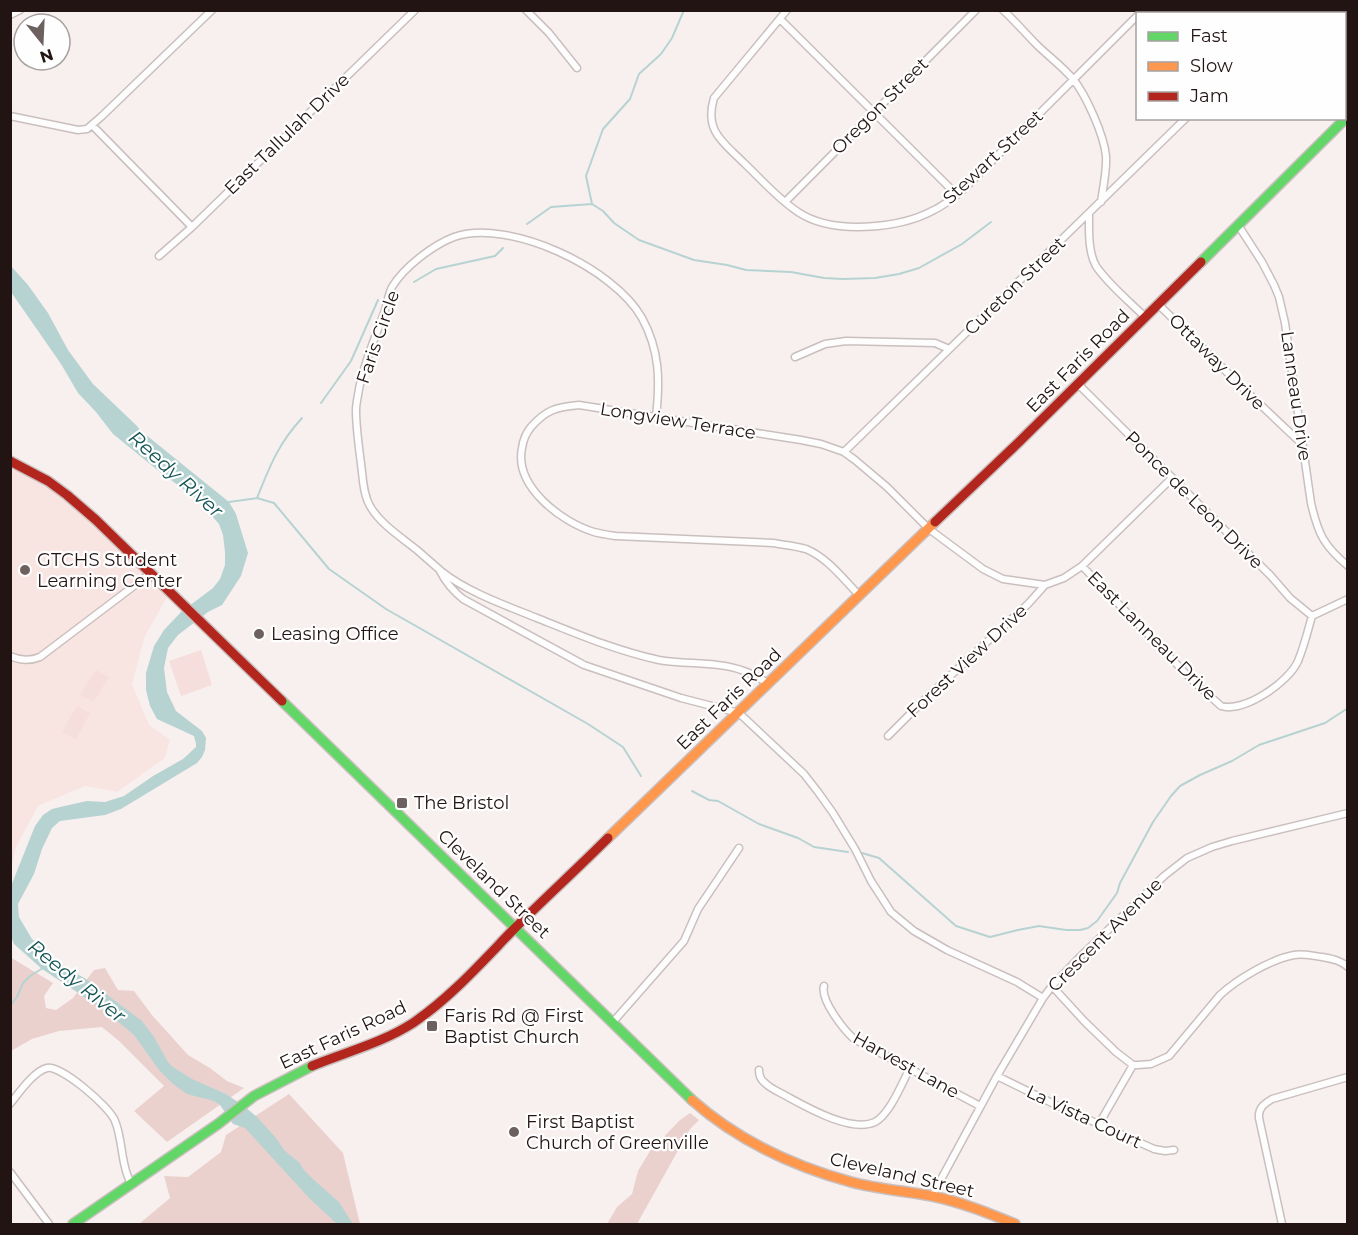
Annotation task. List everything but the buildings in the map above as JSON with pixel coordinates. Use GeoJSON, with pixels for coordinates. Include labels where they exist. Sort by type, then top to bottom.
{"type":"FeatureCollection","features":[{"type":"Feature","properties":{"kind":"main road","name":"East Faris Road"},"geometry":{"type":"LineString","coordinates":[[73,1224],[218,1124],[254,1096],[314,1065],[369,1045],[411,1024],[462,983],[515,928],[1078,384],[1343,120]]}},
{"type":"Feature","properties":{"kind":"main road","name":"Cleveland Street"},"geometry":{"type":"LineString","coordinates":[[10,461],[48,481],[96,520],[628,1039],[709,1114],[746,1139],[814,1172],[854,1183],[932,1196],[978,1209],[1015,1224]]}},
{"type":"Feature","properties":{"kind":"street"},"geometry":{"type":"LineString","coordinates":[[10,15],[20,10]]}},
{"type":"Feature","properties":{"kind":"street"},"geometry":{"type":"LineString","coordinates":[[10,116],[78,130],[87,129],[212,10]]}},
{"type":"Feature","properties":{"kind":"street","name":"East Tallulah Drive"},"geometry":{"type":"LineString","coordinates":[[159,256],[192,227],[415,10]]}},
{"type":"Feature","properties":{"kind":"street"},"geometry":{"type":"LineString","coordinates":[[526,10],[549,33],[577,68]]}},
{"type":"Feature","properties":{"kind":"street","name":"Stewart Street"},"geometry":{"type":"LineString","coordinates":[[787,10],[714,98],[710,118],[720,140],[784,202],[809,219],[848,228],[897,223],[919,217],[939,208],[957,195],[1136,16]]}},
{"type":"Feature","properties":{"kind":"street","name":"Oregon Street"},"geometry":{"type":"LineString","coordinates":[[784,202],[976,10]]}},
{"type":"Feature","properties":{"kind":"street"},"geometry":{"type":"LineString","coordinates":[[1004,10],[1073,79],[1085,97],[1105,149],[1105,174],[1100,202]]}},
{"type":"Feature","properties":{"kind":"street"},"geometry":{"type":"LineString","coordinates":[[780,19],[957,195]]}},
{"type":"Feature","properties":{"kind":"street","name":"Cureton Street"},"geometry":{"type":"LineString","coordinates":[[843,452],[1184,120]]}},
{"type":"Feature","properties":{"kind":"street"},"geometry":{"type":"LineString","coordinates":[[92,125],[192,227]]}},
{"type":"Feature","properties":{"kind":"street"},"geometry":{"type":"LineString","coordinates":[[1089,214],[1090,247],[1096,265],[1145,317]]}},
{"type":"Feature","properties":{"kind":"street","name":"Lanneau Drive"},"geometry":{"type":"LineString","coordinates":[[1238,225],[1262,262],[1279,297],[1285,323],[1311,504],[1325,543],[1347,567]]}},
{"type":"Feature","properties":{"kind":"street","name":"Faris Circle"},"geometry":{"type":"LineString","coordinates":[[656,417],[659,376],[651,339],[639,314],[628,300],[592,270],[554,250],[522,238],[492,233],[468,233],[434,247],[409,268],[393,286],[362,375],[356,409],[364,486],[369,504],[382,520],[440,570],[462,585],[504,605],[603,644],[667,661],[731,667],[746,671],[768,683]]}},
{"type":"Feature","properties":{"kind":"street","name":"Ottaway Drive"},"geometry":{"type":"LineString","coordinates":[[1158,304],[1303,445]]}},
{"type":"Feature","properties":{"kind":"street"},"geometry":{"type":"LineString","coordinates":[[795,357],[825,344],[846,341],[935,343],[949,349]]}},
{"type":"Feature","properties":{"kind":"street","name":"Ponce de Leon Drive"},"geometry":{"type":"LineString","coordinates":[[1078,384],[1262,567],[1290,598],[1312,616]]}},
{"type":"Feature","properties":{"kind":"street","name":"Longview Terrace"},"geometry":{"type":"LineString","coordinates":[[860,596],[829,564],[817,555],[796,547],[773,543],[616,536],[593,532],[554,510],[537,494],[525,478],[520,460],[523,442],[528,431],[550,410],[562,406],[579,405],[801,440],[843,452],[873,473],[929,529],[983,569],[997,577],[1045,585]]}},
{"type":"Feature","properties":{"kind":"street"},"geometry":{"type":"LineString","coordinates":[[1045,585],[1064,578],[1082,566],[1172,478]]}},
{"type":"Feature","properties":{"kind":"street","name":"East Lanneau Drive"},"geometry":{"type":"LineString","coordinates":[[1082,566],[1192,680],[1221,706],[1245,704],[1274,688],[1289,675],[1299,660],[1312,616]]}},
{"type":"Feature","properties":{"kind":"street","name":"Faris Circle"},"geometry":{"type":"LineString","coordinates":[[440,570],[452,590],[463,599],[584,665],[681,698],[739,713]]}},
{"type":"Feature","properties":{"kind":"street"},"geometry":{"type":"LineString","coordinates":[[10,656],[22,660],[40,657],[151,573]]}},
{"type":"Feature","properties":{"kind":"street","name":"Forest View Drive"},"geometry":{"type":"LineString","coordinates":[[888,736],[1028,604],[1045,585]]}},
{"type":"Feature","properties":{"kind":"street"},"geometry":{"type":"LineString","coordinates":[[1312,616],[1347,599]]}},
{"type":"Feature","properties":{"kind":"street"},"geometry":{"type":"LineString","coordinates":[[739,713],[804,774],[818,792],[855,849],[871,881],[891,912],[914,931],[947,950],[1017,982],[1043,998]]}},
{"type":"Feature","properties":{"kind":"street","name":"Crescent Avenue"},"geometry":{"type":"LineString","coordinates":[[932,1196],[980,1106],[1043,998],[1052,986],[1164,876],[1197,852],[1232,841],[1347,813]]}},
{"type":"Feature","properties":{"kind":"street"},"geometry":{"type":"LineString","coordinates":[[613,1023],[682,943],[698,909],[739,848]]}},
{"type":"Feature","properties":{"kind":"street"},"geometry":{"type":"LineString","coordinates":[[1052,986],[1116,1052],[1133,1065],[1151,1064],[1169,1056],[1229,986],[1275,961],[1303,954],[1334,959],[1347,968]]}},
{"type":"Feature","properties":{"kind":"street","name":"Harvest Lane"},"geometry":{"type":"LineString","coordinates":[[824,986],[822,992],[826,1002],[849,1035],[980,1106]]}},
{"type":"Feature","properties":{"kind":"street"},"geometry":{"type":"LineString","coordinates":[[1099,1124],[1133,1065]]}},
{"type":"Feature","properties":{"kind":"street"},"geometry":{"type":"LineString","coordinates":[[10,1104],[38,1072],[45,1068],[52,1068],[64,1073],[111,1114],[117,1128],[131,1184]]}},
{"type":"Feature","properties":{"kind":"street"},"geometry":{"type":"LineString","coordinates":[[759,1070],[762,1081],[768,1086],[809,1108],[834,1119],[864,1125],[876,1121],[888,1109],[910,1068]]}},
{"type":"Feature","properties":{"kind":"street","name":"La Vista Court"},"geometry":{"type":"LineString","coordinates":[[997,1076],[1154,1149],[1174,1150]]}},
{"type":"Feature","properties":{"kind":"street"},"geometry":{"type":"LineString","coordinates":[[1282,1224],[1259,1118],[1261,1108],[1264,1103],[1272,1099],[1347,1077]]}},
{"type":"Feature","properties":{"kind":"street"},"geometry":{"type":"LineString","coordinates":[[10,1172],[49,1224]]}},
{"type":"Feature","properties":{"kind":"shaded area"},"geometry":{"type":"Polygon","coordinates":[[[11,461],[48,481],[170,592],[145,636],[132,684],[149,725],[170,740],[165,758],[117,792],[85,786],[38,806],[16,847],[11,870],[11,461]]]}},
{"type":"Feature","properties":{"kind":"shaded area"},"geometry":{"type":"Polygon","coordinates":[[[201,650],[212,685],[181,696],[169,661],[201,650]]]}},
{"type":"Feature","properties":{"kind":"shaded area"},"geometry":{"type":"Polygon","coordinates":[[[96,670],[109,677],[93,702],[80,695],[96,670]]]}},
{"type":"Feature","properties":{"kind":"shaded area"},"geometry":{"type":"Polygon","coordinates":[[[77,706],[90,713],[76,739],[62,732],[77,706]]]}},
{"type":"Feature","properties":{"kind":"shaded area"},"geometry":{"type":"Polygon","coordinates":[[[10,957],[53,983],[44,996],[46,1008],[56,1010],[73,998],[94,970],[105,968],[118,990],[134,991],[188,1055],[227,1081],[244,1088],[167,1142],[134,1111],[164,1086],[102,1027],[59,1031],[32,1039],[11,1051],[10,957]]]}},
{"type":"Feature","properties":{"kind":"shaded area"},"geometry":{"type":"Polygon","coordinates":[[[289,1094],[343,1153],[360,1224],[139,1224],[170,1198],[164,1176],[188,1177],[221,1152],[226,1135],[289,1094]]]}},
{"type":"Feature","properties":{"kind":"shaded area"},"geometry":{"type":"Polygon","coordinates":[[[690,1113],[699,1120],[690,1129],[637,1224],[607,1224],[617,1207],[632,1194],[638,1171],[650,1151],[680,1120],[690,1113]]]}},
{"type":"Feature","properties":{"kind":"water","name":"Reedy River"},"geometry":{"type":"Polygon","coordinates":[[[10,265],[48,313],[68,350],[93,384],[140,430],[229,502],[236,514],[248,553],[241,576],[222,605],[208,612],[178,635],[168,648],[164,668],[167,692],[176,711],[202,731],[206,738],[202,757],[197,763],[121,809],[105,815],[60,821],[52,828],[34,874],[18,904],[19,917],[32,939],[60,964],[86,979],[142,1021],[173,1067],[192,1079],[226,1094],[257,1117],[285,1151],[339,1202],[353,1224],[337,1224],[309,1198],[245,1128],[233,1124],[220,1105],[214,1101],[187,1094],[173,1084],[159,1070],[134,1035],[104,1010],[42,969],[14,944],[11,936],[11,886],[35,826],[43,815],[60,807],[87,801],[105,802],[124,796],[183,759],[196,747],[194,736],[157,719],[150,706],[146,690],[146,673],[154,646],[164,630],[181,612],[213,588],[220,579],[225,565],[225,552],[219,524],[197,499],[113,434],[78,393],[61,364],[11,292],[10,265]]]}},
{"type":"Feature","properties":{"kind":"waterway"},"geometry":{"type":"LineString","coordinates":[[592,204],[586,176],[603,129],[630,99],[639,74],[661,54],[672,38],[684,10]]}},
{"type":"Feature","properties":{"kind":"waterway"},"geometry":{"type":"LineString","coordinates":[[527,224],[551,207],[592,204],[639,240],[694,260],[746,270],[791,272],[843,279],[875,278],[919,268],[962,244],[991,222]]}},
{"type":"Feature","properties":{"kind":"waterway"},"geometry":{"type":"LineString","coordinates":[[414,282],[436,269],[495,256],[503,248]]}},
{"type":"Feature","properties":{"kind":"waterway"},"geometry":{"type":"LineString","coordinates":[[321,403],[351,361],[378,300]]}},
{"type":"Feature","properties":{"kind":"waterway"},"geometry":{"type":"LineString","coordinates":[[257,498],[281,446],[302,418]]}},
{"type":"Feature","properties":{"kind":"waterway","name":"Reedy River"},"geometry":{"type":"LineString","coordinates":[[229,502],[257,498],[274,503],[329,569],[386,609],[588,724],[623,747],[641,776]]}},
{"type":"Feature","properties":{"kind":"waterway"},"geometry":{"type":"LineString","coordinates":[[862,853],[879,858],[956,926],[990,937],[1039,926],[1066,930],[1088,928],[1097,921],[1117,893],[1120,883],[1153,822],[1180,786],[1259,745],[1325,723],[1348,708]]}},
{"type":"Feature","properties":{"kind":"waterway"},"geometry":{"type":"LineString","coordinates":[[692,791],[709,800],[718,801],[759,824],[798,838],[814,847],[848,852]]}},
{"type":"Feature","properties":{"kind":"waterway","name":"Reedy River"},"geometry":{"type":"LineString","coordinates":[[10,1006],[23,983],[43,968]]}},
{"type":"Feature","properties":{"kind":"traffic: fast"},"geometry":{"type":"LineString","coordinates":[[1201,262],[1344,120]]}},
{"type":"Feature","properties":{"kind":"traffic: fast"},"geometry":{"type":"LineString","coordinates":[[282,701],[692,1100]]}},
{"type":"Feature","properties":{"kind":"traffic: fast"},"geometry":{"type":"LineString","coordinates":[[73,1224],[218,1124],[254,1096],[312,1066]]}},
{"type":"Feature","properties":{"kind":"traffic: slow"},"geometry":{"type":"LineString","coordinates":[[608,838],[935,522]]}},
{"type":"Feature","properties":{"kind":"traffic: slow"},"geometry":{"type":"LineString","coordinates":[[692,1100],[728,1127],[787,1160],[829,1176],[861,1184],[943,1198],[1015,1224]]}},
{"type":"Feature","properties":{"kind":"traffic: jam"},"geometry":{"type":"LineString","coordinates":[[935,522],[1201,262]]}},
{"type":"Feature","properties":{"kind":"traffic: jam"},"geometry":{"type":"LineString","coordinates":[[10,461],[48,481],[96,520],[282,701]]}},
{"type":"Feature","properties":{"kind":"traffic: jam"},"geometry":{"type":"LineString","coordinates":[[312,1066],[389,1036],[427,1013],[465,979],[608,838]]}},
{"type":"Feature","properties":{"kind":"place","name":"GTCHS Student Learning Center"},"geometry":{"type":"Point","coordinates":[25,570]}},
{"type":"Feature","properties":{"kind":"place","name":"Leasing Office"},"geometry":{"type":"Point","coordinates":[259,634]}},
{"type":"Feature","properties":{"kind":"place","name":"The Bristol"},"geometry":{"type":"Point","coordinates":[402,803]}},
{"type":"Feature","properties":{"kind":"place","name":"Faris Rd @ First Baptist Church"},"geometry":{"type":"Point","coordinates":[432,1026]}},
{"type":"Feature","properties":{"kind":"place","name":"First Baptist Church of Greenville"},"geometry":{"type":"Point","coordinates":[514,1132]}}]}
